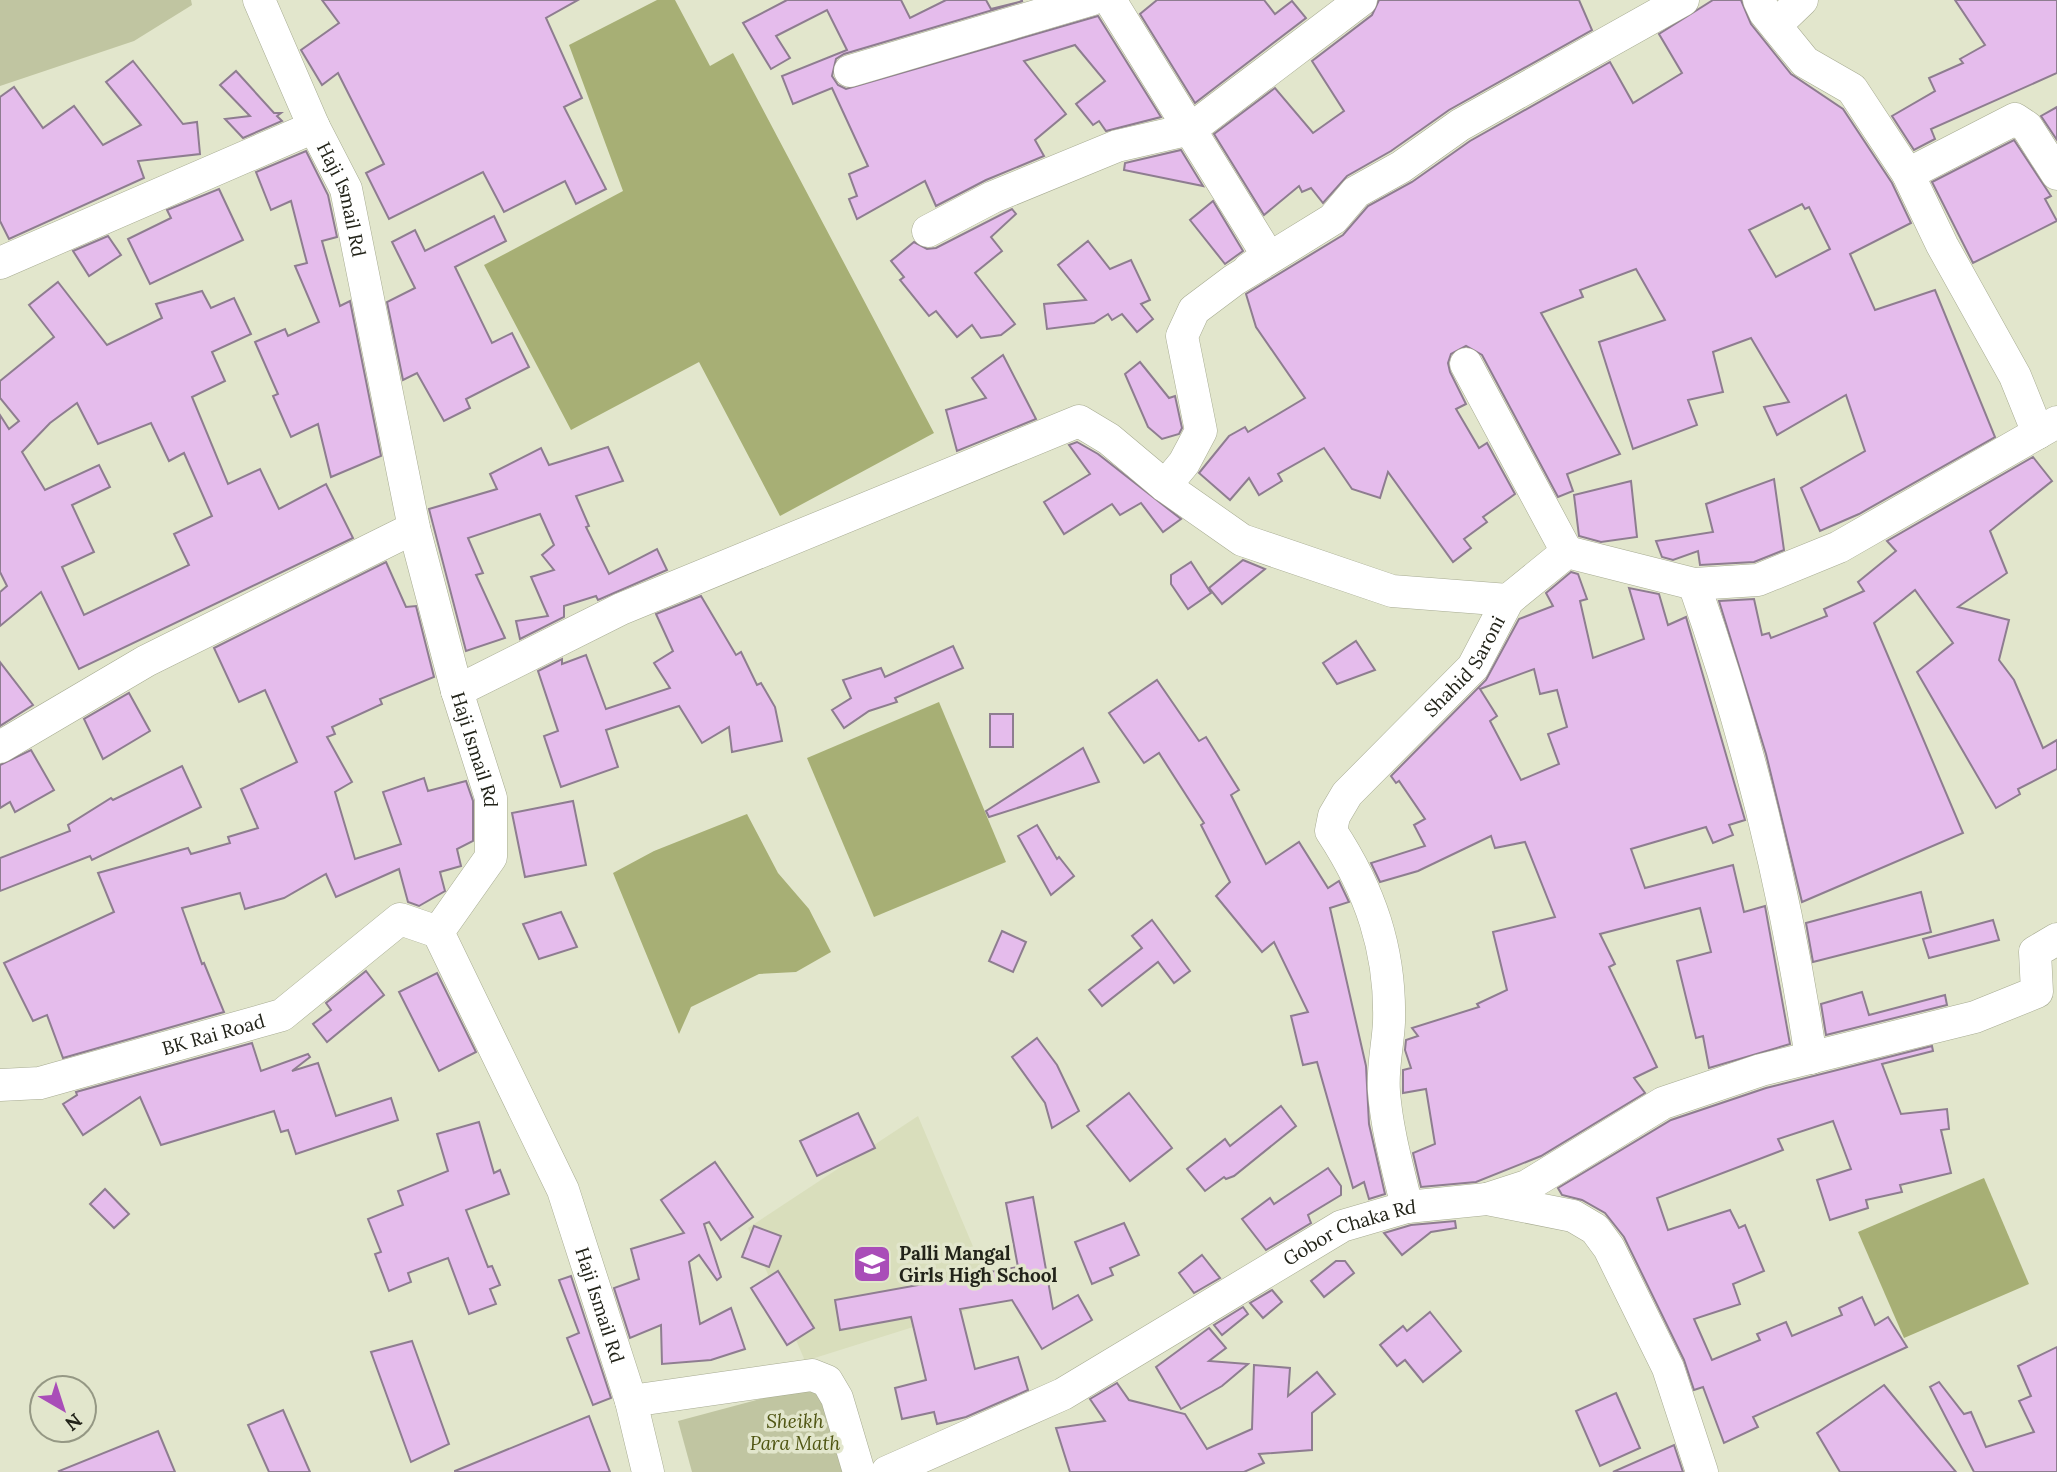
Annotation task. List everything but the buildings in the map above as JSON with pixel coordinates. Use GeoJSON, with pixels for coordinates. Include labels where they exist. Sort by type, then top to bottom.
{"type":"FeatureCollection","features":[{"type":"Feature","properties":{"kind":"street","name":"Haji Ismail Rd"},"geometry":{"type":"LineString","coordinates":[[259,0],[314,127],[346,189],[414,528],[457,691],[491,798],[491,857],[438,932],[563,1190],[631,1401],[648,1472]]}},
{"type":"Feature","properties":{"kind":"street"},"geometry":{"type":"LineString","coordinates":[[850,71],[1090,0]]}},
{"type":"Feature","properties":{"kind":"street"},"geometry":{"type":"LineString","coordinates":[[1110,0],[1268,256],[1194,310],[1182,336],[1201,431],[1184,463],[1165,486]]}},
{"type":"Feature","properties":{"kind":"street"},"geometry":{"type":"LineString","coordinates":[[928,231],[993,197],[1117,146],[1191,130],[1361,0]]}},
{"type":"Feature","properties":{"kind":"street"},"geometry":{"type":"LineString","coordinates":[[1234,279],[1300,242],[1333,219],[1356,192],[1401,167],[1460,125],[1683,0]]}},
{"type":"Feature","properties":{"kind":"street"},"geometry":{"type":"LineString","coordinates":[[1466,364],[1567,552],[1694,584],[1758,580],[1839,547],[2048,427],[2015,376],[1942,245],[1908,174],[1852,89],[1805,62],[1768,12],[1802,0]]}},
{"type":"Feature","properties":{"kind":"street"},"geometry":{"type":"LineString","coordinates":[[1908,174],[2015,119],[2027,127],[2057,174]]}},
{"type":"Feature","properties":{"kind":"street"},"geometry":{"type":"LineString","coordinates":[[0,263],[314,127]]}},
{"type":"Feature","properties":{"kind":"street"},"geometry":{"type":"LineString","coordinates":[[457,691],[621,609],[1079,421],[1109,439],[1165,486],[1242,540],[1392,591],[1508,600]]}},
{"type":"Feature","properties":{"kind":"street"},"geometry":{"type":"LineString","coordinates":[[0,747],[146,661],[414,528]]}},
{"type":"Feature","properties":{"kind":"street","name":"Shahid Saroni"},"geometry":{"type":"LineString","coordinates":[[1407,1207],[1389,1135],[1384,1089],[1389,1023],[1387,983],[1374,910],[1356,869],[1331,831],[1334,816],[1347,794],[1473,667],[1508,600],[1567,552]]}},
{"type":"Feature","properties":{"kind":"street"},"geometry":{"type":"LineString","coordinates":[[1694,584],[1715,643],[1766,832],[1796,958],[1811,1058]]}},
{"type":"Feature","properties":{"kind":"street","name":"BK Rai Road"},"geometry":{"type":"LineString","coordinates":[[0,1085],[40,1083],[282,1014],[400,919],[438,932]]}},
{"type":"Feature","properties":{"kind":"street"},"geometry":{"type":"LineString","coordinates":[[1487,1199],[1527,1186],[1663,1103],[1761,1070],[1975,1017],[2037,992],[2035,952],[2057,939]]}},
{"type":"Feature","properties":{"kind":"street","name":"Gobor Chaka Rd"},"geometry":{"type":"LineString","coordinates":[[887,1472],[1063,1394],[1342,1226],[1407,1207],[1487,1199],[1573,1216],[1595,1229],[1609,1248],[1668,1368],[1703,1472]]}},
{"type":"Feature","properties":{"kind":"street"},"geometry":{"type":"LineString","coordinates":[[631,1401],[812,1375],[827,1381],[838,1398],[859,1472]]}},
{"type":"Feature","properties":{"kind":"shaded area"},"geometry":{"type":"Polygon","coordinates":[[[657,0],[675,0],[710,66],[733,53],[934,433],[780,516],[699,362],[571,430],[484,265],[623,191],[569,45],[657,0]]]}},
{"type":"Feature","properties":{"kind":"shaded area"},"geometry":{"type":"Polygon","coordinates":[[[939,702],[1006,862],[874,917],[807,758],[939,702]]]}},
{"type":"Feature","properties":{"kind":"shaded area"},"geometry":{"type":"Polygon","coordinates":[[[747,814],[778,873],[809,909],[831,952],[796,972],[759,974],[691,1007],[679,1034],[613,873],[654,851],[747,814]]]}},
{"type":"Feature","properties":{"kind":"shaded area","name":"Palli Mangal Girls High School"},"geometry":{"type":"Polygon","coordinates":[[[918,1116],[996,1301],[805,1361],[748,1228],[918,1116]]]}},
{"type":"Feature","properties":{"kind":"shaded area"},"geometry":{"type":"Polygon","coordinates":[[[1984,1178],[2029,1284],[1904,1338],[1858,1232],[1984,1178]]]}},
{"type":"Feature","properties":{"kind":"green space"},"geometry":{"type":"Polygon","coordinates":[[[0,0],[191,0],[192,5],[134,41],[0,86],[0,0]]]}},
{"type":"Feature","properties":{"kind":"green space","name":"Sheikh Para Math"},"geometry":{"type":"Polygon","coordinates":[[[824,1382],[848,1472],[692,1472],[678,1421],[824,1382]]]}},
{"type":"Feature","properties":{"kind":"place","name":"Palli Mangal Girls High School"},"geometry":{"type":"Point","coordinates":[872,1264]}}]}
